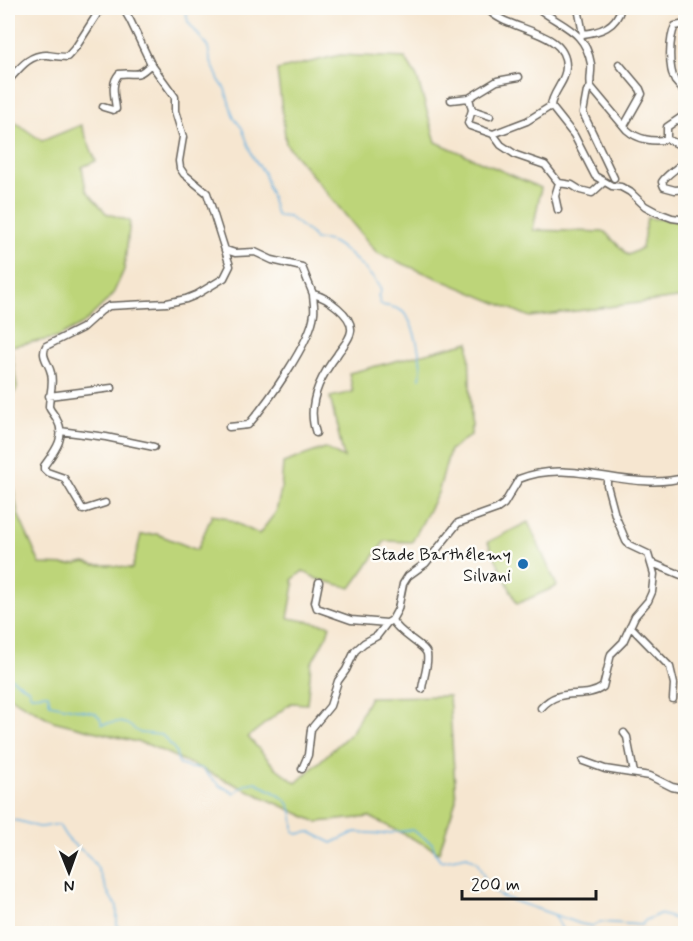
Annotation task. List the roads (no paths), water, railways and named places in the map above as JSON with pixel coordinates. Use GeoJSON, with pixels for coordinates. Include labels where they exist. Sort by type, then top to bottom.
{"type":"FeatureCollection","features":[{"type":"Feature","properties":{"kind":"street"},"geometry":{"type":"LineString","coordinates":[[8,81],[26,62],[36,57],[45,55],[67,57],[101,8]]}},
{"type":"Feature","properties":{"kind":"street"},"geometry":{"type":"LineString","coordinates":[[105,503],[83,510],[64,478],[44,469],[58,444],[60,431],[59,424],[48,407],[52,382],[44,355],[46,346],[82,328],[100,311],[109,306],[167,303],[196,295],[224,279],[230,266],[207,193],[180,168],[183,137],[175,111],[175,97],[151,64],[123,8]]}},
{"type":"Feature","properties":{"kind":"street"},"geometry":{"type":"LineString","coordinates":[[487,8],[505,22],[532,30],[559,48],[563,54],[565,75],[552,97],[551,106],[574,135],[595,176],[612,186],[621,187],[630,192],[642,204],[666,216],[686,220]]}},
{"type":"Feature","properties":{"kind":"street"},"geometry":{"type":"LineString","coordinates":[[538,8],[581,35],[603,30],[614,21],[621,8]]}},
{"type":"Feature","properties":{"kind":"street"},"geometry":{"type":"LineString","coordinates":[[578,8],[581,35],[591,62],[589,80],[591,87],[633,135],[656,141],[667,139],[682,146],[685,155],[681,165],[662,182],[669,190],[686,189]]}},
{"type":"Feature","properties":{"kind":"street"},"geometry":{"type":"LineString","coordinates":[[669,8],[680,8]]}},
{"type":"Feature","properties":{"kind":"street"},"geometry":{"type":"LineString","coordinates":[[686,24],[675,26],[670,42],[672,72],[675,80],[686,92]]}},
{"type":"Feature","properties":{"kind":"street"},"geometry":{"type":"LineString","coordinates":[[103,107],[113,111],[116,109],[113,96],[114,80],[119,74],[135,76],[151,64]]}},
{"type":"Feature","properties":{"kind":"street"},"geometry":{"type":"LineString","coordinates":[[619,64],[642,94],[624,126]]}},
{"type":"Feature","properties":{"kind":"street"},"geometry":{"type":"LineString","coordinates":[[452,100],[469,98],[497,81],[519,76]]}},
{"type":"Feature","properties":{"kind":"street"},"geometry":{"type":"LineString","coordinates":[[591,87],[587,91],[583,113],[614,178]]}},
{"type":"Feature","properties":{"kind":"street"},"geometry":{"type":"LineString","coordinates":[[469,98],[472,110],[468,123],[470,126],[493,134],[508,151],[544,165],[559,183],[572,185],[579,190],[592,193],[604,182]]}},
{"type":"Feature","properties":{"kind":"street"},"geometry":{"type":"LineString","coordinates":[[493,134],[528,121],[551,106]]}},
{"type":"Feature","properties":{"kind":"street"},"geometry":{"type":"LineString","coordinates":[[472,110],[490,116]]}},
{"type":"Feature","properties":{"kind":"street"},"geometry":{"type":"LineString","coordinates":[[667,139],[665,134],[667,127],[686,114]]}},
{"type":"Feature","properties":{"kind":"street"},"geometry":{"type":"LineString","coordinates":[[558,210],[555,196],[559,183]]}},
{"type":"Feature","properties":{"kind":"street"},"geometry":{"type":"LineString","coordinates":[[226,249],[235,253],[255,252],[273,260],[302,267],[313,294],[314,313],[307,339],[248,425],[229,427]]}},
{"type":"Feature","properties":{"kind":"street"},"geometry":{"type":"LineString","coordinates":[[313,294],[324,298],[346,316],[351,331],[350,337],[330,363],[315,394],[312,421],[316,433]]}},
{"type":"Feature","properties":{"kind":"street"},"geometry":{"type":"LineString","coordinates":[[49,396],[112,388]]}},
{"type":"Feature","properties":{"kind":"street"},"geometry":{"type":"LineString","coordinates":[[60,431],[106,437],[154,447]]}},
{"type":"Feature","properties":{"kind":"street"},"geometry":{"type":"LineString","coordinates":[[302,769],[308,755],[311,729],[330,706],[338,681],[356,651],[364,643],[382,633],[398,609],[403,584],[408,576],[426,563],[458,523],[498,510],[519,479],[556,470],[607,478],[660,481],[686,477]]}},
{"type":"Feature","properties":{"kind":"street"},"geometry":{"type":"LineString","coordinates":[[541,708],[555,696],[595,692],[603,687],[611,654],[623,642],[652,592],[654,574],[652,563],[648,555],[626,541],[615,515],[607,478]]}},
{"type":"Feature","properties":{"kind":"street"},"geometry":{"type":"LineString","coordinates":[[652,563],[686,578]]}},
{"type":"Feature","properties":{"kind":"street"},"geometry":{"type":"LineString","coordinates":[[319,582],[315,602],[317,608],[351,620],[390,622],[424,648],[427,654],[422,689]]}},
{"type":"Feature","properties":{"kind":"street"},"geometry":{"type":"LineString","coordinates":[[630,627],[670,668],[674,684],[673,699]]}},
{"type":"Feature","properties":{"kind":"street"},"geometry":{"type":"LineString","coordinates":[[624,733],[627,737],[634,773]]}},
{"type":"Feature","properties":{"kind":"street"},"geometry":{"type":"LineString","coordinates":[[583,761],[605,769],[650,776],[686,790]]}},
{"type":"Feature","properties":{"kind":"waterway"},"geometry":{"type":"LineString","coordinates":[[185,8],[188,22],[208,47],[210,59],[225,89],[234,118],[242,128],[253,157],[264,173],[276,214],[289,217],[311,234],[315,240],[331,242],[346,252],[368,272],[378,285],[381,291],[378,296],[381,305],[396,308],[405,314],[417,341],[421,362],[420,378]]}},
{"type":"Feature","properties":{"kind":"waterway"},"geometry":{"type":"LineString","coordinates":[[8,676],[28,689],[31,695],[48,694],[50,704],[95,713],[102,724],[119,722],[127,724],[140,733],[162,735],[175,750],[179,764],[189,768],[201,768],[219,785],[234,793],[246,784],[256,782],[279,795],[289,804],[292,810],[294,831],[297,834],[310,832],[332,843],[355,832],[383,834],[412,830],[432,843],[441,861],[467,856],[477,862],[489,887],[500,896],[581,924],[592,926],[601,922],[641,925],[659,914],[686,922]]}},
{"type":"Feature","properties":{"kind":"waterway"},"geometry":{"type":"LineString","coordinates":[[8,820],[38,827],[59,825],[68,839],[96,865],[109,895],[117,906],[117,925],[123,934]]}},
{"type":"Feature","properties":{"kind":"waterway"},"geometry":{"type":"LineString","coordinates":[[555,916],[562,929],[561,934]]}},
{"type":"Feature","properties":{"kind":"place","name":"Stade Barthélemy Silvani"},"geometry":{"type":"Point","coordinates":[523,564]}}]}
